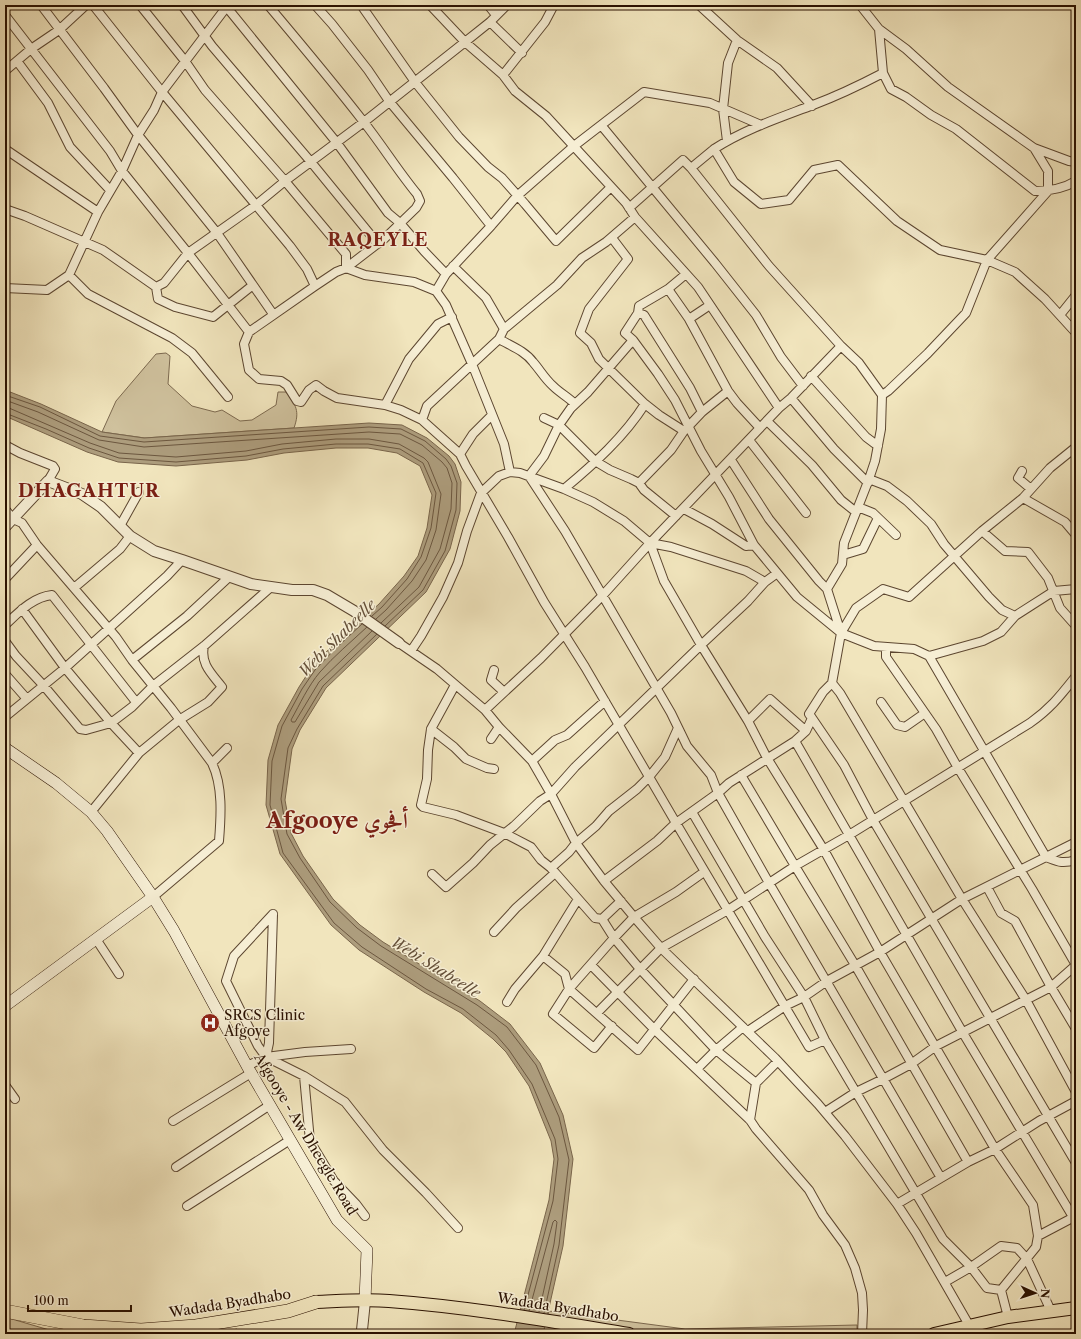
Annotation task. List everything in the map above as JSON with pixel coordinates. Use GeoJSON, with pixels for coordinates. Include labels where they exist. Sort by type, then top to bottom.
{"type":"FeatureCollection","features":[{"type":"Feature","properties":{"kind":"highway","name":"Wadada Byadhabo"},"geometry":{"type":"LineString","coordinates":[[5,1302],[75,1317],[117,1322],[165,1322],[194,1319],[287,1303],[316,1302]]}},
{"type":"Feature","properties":{"kind":"highway","name":"Wadada Byadhabo"},"geometry":{"type":"LineString","coordinates":[[5,1311],[83,1326],[141,1330],[196,1326],[288,1311],[316,1302]]}},
{"type":"Feature","properties":{"kind":"main road","name":"Afgooye - Aw Dheegle Road"},"geometry":{"type":"LineString","coordinates":[[5,748],[56,783],[91,812],[107,831],[153,897],[174,931],[249,1070],[337,1220],[367,1250],[365,1301]]}},
{"type":"Feature","properties":{"kind":"main road"},"geometry":{"type":"LineString","coordinates":[[5,1006],[153,897]]}},
{"type":"Feature","properties":{"kind":"main road","name":"Wadada Byadhabo"},"geometry":{"type":"LineString","coordinates":[[316,1302],[389,1301],[516,1316],[628,1334]]}},
{"type":"Feature","properties":{"kind":"main road"},"geometry":{"type":"LineString","coordinates":[[934,1334],[950,1332],[969,1325],[1008,1317],[1076,1308]]}},
{"type":"Feature","properties":{"kind":"street"},"geometry":{"type":"LineString","coordinates":[[41,5],[138,135],[217,233],[272,314]]}},
{"type":"Feature","properties":{"kind":"street"},"geometry":{"type":"LineString","coordinates":[[5,71],[31,49],[59,30],[86,5]]}},
{"type":"Feature","properties":{"kind":"street"},"geometry":{"type":"LineString","coordinates":[[93,5],[162,92],[290,246],[307,269],[315,286]]}},
{"type":"Feature","properties":{"kind":"street"},"geometry":{"type":"LineString","coordinates":[[140,5],[185,61],[205,90],[285,181],[346,254],[346,268]]}},
{"type":"Feature","properties":{"kind":"street"},"geometry":{"type":"LineString","coordinates":[[182,5],[217,52],[311,162],[378,244]]}},
{"type":"Feature","properties":{"kind":"street"},"geometry":{"type":"LineString","coordinates":[[5,288],[47,290],[69,275],[98,212],[122,170],[138,135],[154,110],[162,92],[227,5],[337,142],[388,213],[400,223],[446,274]]}},
{"type":"Feature","properties":{"kind":"street"},"geometry":{"type":"LineString","coordinates":[[268,5],[364,122],[420,200],[416,208],[378,244],[346,268],[336,272],[272,314],[249,332],[244,344],[248,370],[259,379],[281,381],[287,385],[297,401],[300,402],[309,390],[316,385],[337,398],[385,405],[401,410],[422,420],[460,454],[544,602],[585,667],[704,872],[809,1047],[824,1040]]}},
{"type":"Feature","properties":{"kind":"street"},"geometry":{"type":"LineString","coordinates":[[315,5],[368,70],[389,101],[491,226]]}},
{"type":"Feature","properties":{"kind":"street"},"geometry":{"type":"LineString","coordinates":[[361,5],[415,82],[460,136],[488,167],[502,178],[556,241],[611,187]]}},
{"type":"Feature","properties":{"kind":"street"},"geometry":{"type":"LineString","coordinates":[[430,5],[465,42],[503,75],[514,91],[546,116],[611,187],[698,287],[779,408]]}},
{"type":"Feature","properties":{"kind":"street"},"geometry":{"type":"LineString","coordinates":[[488,5],[496,15]]}},
{"type":"Feature","properties":{"kind":"street"},"geometry":{"type":"LineString","coordinates":[[156,287],[164,283],[188,253],[256,205],[285,181],[364,122],[490,22],[507,5]]}},
{"type":"Feature","properties":{"kind":"street"},"geometry":{"type":"LineString","coordinates":[[503,75],[522,53],[545,22],[554,5]]}},
{"type":"Feature","properties":{"kind":"street"},"geometry":{"type":"LineString","coordinates":[[699,5],[737,40],[777,68],[812,106]]}},
{"type":"Feature","properties":{"kind":"street"},"geometry":{"type":"LineString","coordinates":[[860,5],[879,29],[906,49],[948,87],[1034,148],[1069,161],[1076,162]]}},
{"type":"Feature","properties":{"kind":"street"},"geometry":{"type":"LineString","coordinates":[[5,15],[110,151],[122,170],[249,332]]}},
{"type":"Feature","properties":{"kind":"street"},"geometry":{"type":"LineString","coordinates":[[490,22],[522,53]]}},
{"type":"Feature","properties":{"kind":"street"},"geometry":{"type":"LineString","coordinates":[[879,29],[883,73],[891,89],[956,129],[1035,191],[1048,191],[1066,187],[1076,181]]}},
{"type":"Feature","properties":{"kind":"street"},"geometry":{"type":"LineString","coordinates":[[727,141],[723,109],[728,64],[737,40]]}},
{"type":"Feature","properties":{"kind":"street"},"geometry":{"type":"LineString","coordinates":[[17,61],[48,103],[70,147],[110,190]]}},
{"type":"Feature","properties":{"kind":"street"},"geometry":{"type":"LineString","coordinates":[[691,168],[714,149],[727,141],[761,125],[842,94],[883,73]]}},
{"type":"Feature","properties":{"kind":"street"},"geometry":{"type":"LineString","coordinates":[[436,290],[446,274],[517,196],[574,146],[644,92],[710,103],[761,125]]}},
{"type":"Feature","properties":{"kind":"street"},"geometry":{"type":"LineString","coordinates":[[601,125],[756,315],[781,357],[803,386]]}},
{"type":"Feature","properties":{"kind":"street"},"geometry":{"type":"LineString","coordinates":[[882,394],[888,391],[928,353],[966,313],[987,260],[1048,191],[1048,171],[1034,148]]}},
{"type":"Feature","properties":{"kind":"street"},"geometry":{"type":"LineString","coordinates":[[5,149],[98,212]]}},
{"type":"Feature","properties":{"kind":"street"},"geometry":{"type":"LineString","coordinates":[[714,149],[734,182],[762,204],[789,200],[814,170],[838,165],[897,221],[940,250],[987,260],[1015,272],[1046,299],[1076,333]]}},
{"type":"Feature","properties":{"kind":"street"},"geometry":{"type":"LineString","coordinates":[[629,208],[683,160],[769,266],[840,346],[859,363],[882,394],[881,429],[869,481],[844,543],[842,564],[827,589]]}},
{"type":"Feature","properties":{"kind":"street"},"geometry":{"type":"LineString","coordinates":[[5,209],[25,216],[103,250],[156,287],[158,299],[175,307],[194,313],[213,317],[253,285]]}},
{"type":"Feature","properties":{"kind":"street"},"geometry":{"type":"LineString","coordinates":[[422,420],[427,406],[499,339],[504,328],[557,285],[582,258],[612,238],[635,216]]}},
{"type":"Feature","properties":{"kind":"street"},"geometry":{"type":"LineString","coordinates":[[612,238],[628,260],[589,309],[580,333],[591,343],[599,359],[645,404],[659,415],[686,428]]}},
{"type":"Feature","properties":{"kind":"street"},"geometry":{"type":"LineString","coordinates":[[453,266],[486,298],[504,328]]}},
{"type":"Feature","properties":{"kind":"street"},"geometry":{"type":"LineString","coordinates":[[346,268],[365,275],[414,282],[436,290],[452,317],[472,364],[504,444],[510,472]]}},
{"type":"Feature","properties":{"kind":"street"},"geometry":{"type":"LineString","coordinates":[[686,274],[668,289],[639,306],[638,313],[625,333],[633,340],[675,400],[686,428],[729,497],[754,545],[776,574],[797,597],[841,633],[874,646],[914,649],[929,656],[1046,857],[1061,863],[1076,860]]}},
{"type":"Feature","properties":{"kind":"street"},"geometry":{"type":"LineString","coordinates":[[69,275],[88,294],[172,338],[192,353],[228,397]]}},
{"type":"Feature","properties":{"kind":"street"},"geometry":{"type":"LineString","coordinates":[[668,289],[688,318],[728,391],[736,403],[760,428]]}},
{"type":"Feature","properties":{"kind":"street"},"geometry":{"type":"LineString","coordinates":[[1060,315],[1076,295]]}},
{"type":"Feature","properties":{"kind":"street"},"geometry":{"type":"LineString","coordinates":[[688,318],[710,306]]}},
{"type":"Feature","properties":{"kind":"street"},"geometry":{"type":"LineString","coordinates":[[638,313],[644,315],[690,388],[702,412]]}},
{"type":"Feature","properties":{"kind":"street"},"geometry":{"type":"LineString","coordinates":[[385,405],[410,359],[438,324],[452,317]]}},
{"type":"Feature","properties":{"kind":"street"},"geometry":{"type":"LineString","coordinates":[[499,339],[524,353],[533,361],[543,376],[575,404]]}},
{"type":"Feature","properties":{"kind":"street"},"geometry":{"type":"LineString","coordinates":[[529,476],[544,456],[559,425],[575,404],[588,392],[633,340]]}},
{"type":"Feature","properties":{"kind":"street"},"geometry":{"type":"LineString","coordinates":[[485,710],[564,635],[767,420],[803,386],[840,346]]}},
{"type":"Feature","properties":{"kind":"street"},"geometry":{"type":"LineString","coordinates":[[812,376],[866,437],[878,446]]}},
{"type":"Feature","properties":{"kind":"street"},"geometry":{"type":"LineString","coordinates":[[639,483],[671,450],[686,428],[702,412],[728,391]]}},
{"type":"Feature","properties":{"kind":"street"},"geometry":{"type":"LineString","coordinates":[[791,398],[834,449],[869,481],[887,486],[907,501],[931,524],[944,544],[989,597],[1002,610],[1015,616]]}},
{"type":"Feature","properties":{"kind":"street"},"geometry":{"type":"LineString","coordinates":[[564,489],[595,462],[634,421],[645,404]]}},
{"type":"Feature","properties":{"kind":"street"},"geometry":{"type":"LineString","coordinates":[[460,454],[473,434],[492,415]]}},
{"type":"Feature","properties":{"kind":"street"},"geometry":{"type":"LineString","coordinates":[[544,418],[559,425],[595,462],[639,483],[644,490],[676,516]]}},
{"type":"Feature","properties":{"kind":"street"},"geometry":{"type":"LineString","coordinates":[[767,420],[812,465],[841,500],[857,509],[873,513],[896,535]]}},
{"type":"Feature","properties":{"kind":"street"},"geometry":{"type":"LineString","coordinates":[[749,440],[806,513]]}},
{"type":"Feature","properties":{"kind":"street"},"geometry":{"type":"LineString","coordinates":[[5,445],[20,453],[53,466],[54,470],[54,473],[48,481],[5,527]]}},
{"type":"Feature","properties":{"kind":"street"},"geometry":{"type":"LineString","coordinates":[[1076,447],[1050,468],[1023,498],[982,531],[910,597],[883,589],[856,608],[841,633],[832,683],[823,692],[809,714],[844,765],[874,820],[1076,1163]]}},
{"type":"Feature","properties":{"kind":"street"},"geometry":{"type":"LineString","coordinates":[[730,460],[769,519],[827,589],[841,633]]}},
{"type":"Feature","properties":{"kind":"street"},"geometry":{"type":"LineString","coordinates":[[1022,470],[1018,478],[1031,490]]}},
{"type":"Feature","properties":{"kind":"street"},"geometry":{"type":"LineString","coordinates":[[411,651],[443,597],[455,570],[481,493],[499,476],[510,472],[529,476],[593,502],[624,521],[650,543],[670,547],[746,571],[765,582]]}},
{"type":"Feature","properties":{"kind":"street"},"geometry":{"type":"LineString","coordinates":[[529,476],[565,531],[657,688],[687,746],[711,775],[718,793],[769,883],[940,1178]]}},
{"type":"Feature","properties":{"kind":"street"},"geometry":{"type":"LineString","coordinates":[[48,481],[82,494],[101,507],[130,536],[154,551],[251,584],[292,590],[313,590],[327,594],[437,669],[485,710],[499,727],[532,761],[576,843],[604,881],[634,917],[661,948],[778,1061],[845,1136],[897,1204],[916,1233],[969,1325]]}},
{"type":"Feature","properties":{"kind":"street"},"geometry":{"type":"LineString","coordinates":[[120,526],[139,492]]}},
{"type":"Feature","properties":{"kind":"street"},"geometry":{"type":"LineString","coordinates":[[1023,498],[1064,522],[1076,535]]}},
{"type":"Feature","properties":{"kind":"street"},"geometry":{"type":"LineString","coordinates":[[5,509],[13,519],[22,523],[37,545],[108,629],[212,763],[217,772],[220,821],[219,841],[153,897]]}},
{"type":"Feature","properties":{"kind":"street"},"geometry":{"type":"LineString","coordinates":[[684,509],[712,524],[746,546],[754,545]]}},
{"type":"Feature","properties":{"kind":"street"},"geometry":{"type":"LineString","coordinates":[[843,555],[863,549],[878,518]]}},
{"type":"Feature","properties":{"kind":"street"},"geometry":{"type":"LineString","coordinates":[[982,531],[1005,551],[1028,552],[1048,578],[1060,608],[1076,626]]}},
{"type":"Feature","properties":{"kind":"street"},"geometry":{"type":"LineString","coordinates":[[74,588],[120,548],[130,536]]}},
{"type":"Feature","properties":{"kind":"street"},"geometry":{"type":"LineString","coordinates":[[650,543],[664,581],[701,645],[748,721],[767,758],[824,850],[880,952],[995,1149],[1033,1205],[1038,1236],[1036,1247],[1001,1290]]}},
{"type":"Feature","properties":{"kind":"street"},"geometry":{"type":"LineString","coordinates":[[5,579],[37,545]]}},
{"type":"Feature","properties":{"kind":"street"},"geometry":{"type":"LineString","coordinates":[[5,717],[66,668],[182,560]]}},
{"type":"Feature","properties":{"kind":"street"},"geometry":{"type":"LineString","coordinates":[[432,874],[446,887],[490,845],[514,826],[540,801],[551,794],[575,767],[618,724],[748,601],[765,582],[776,574]]}},
{"type":"Feature","properties":{"kind":"street"},"geometry":{"type":"LineString","coordinates":[[132,660],[187,616],[230,577]]}},
{"type":"Feature","properties":{"kind":"street"},"geometry":{"type":"LineString","coordinates":[[5,641],[16,656],[44,686],[80,729],[86,730],[111,722],[132,707],[153,686],[204,646],[271,587]]}},
{"type":"Feature","properties":{"kind":"street"},"geometry":{"type":"LineString","coordinates":[[929,656],[983,641],[1001,632],[1015,616],[1054,591],[1076,589]]}},
{"type":"Feature","properties":{"kind":"street"},"geometry":{"type":"LineString","coordinates":[[5,625],[22,609],[43,596],[52,595],[136,702]]}},
{"type":"Feature","properties":{"kind":"street"},"geometry":{"type":"LineString","coordinates":[[22,609],[66,668],[111,722],[140,753]]}},
{"type":"Feature","properties":{"kind":"street"},"geometry":{"type":"LineString","coordinates":[[91,812],[140,753],[179,720],[208,702],[222,687],[205,664],[202,655],[204,646]]}},
{"type":"Feature","properties":{"kind":"street"},"geometry":{"type":"LineString","coordinates":[[825,1112],[856,1092],[911,1064],[936,1046],[1050,987],[1076,965],[936,729],[886,657],[886,646]]}},
{"type":"Feature","properties":{"kind":"street"},"geometry":{"type":"LineString","coordinates":[[494,670],[491,680],[504,692]]}},
{"type":"Feature","properties":{"kind":"street"},"geometry":{"type":"LineString","coordinates":[[5,674],[27,699]]}},
{"type":"Feature","properties":{"kind":"street"},"geometry":{"type":"LineString","coordinates":[[597,1013],[661,948],[728,910],[795,866],[874,820],[1045,713],[1055,704],[1076,676]]}},
{"type":"Feature","properties":{"kind":"street"},"geometry":{"type":"LineString","coordinates":[[832,683],[840,693],[962,899],[1026,1000],[1076,1092]]}},
{"type":"Feature","properties":{"kind":"street"},"geometry":{"type":"LineString","coordinates":[[455,685],[431,729],[428,750],[427,779],[421,805],[423,807],[456,815],[504,833],[531,847],[541,860],[553,870],[595,918],[602,919],[614,938],[640,969],[716,1050],[756,1083]]}},
{"type":"Feature","properties":{"kind":"street"},"geometry":{"type":"LineString","coordinates":[[748,721],[770,699],[806,731]]}},
{"type":"Feature","properties":{"kind":"street"},"geometry":{"type":"LineString","coordinates":[[532,761],[555,740],[567,735],[605,701]]}},
{"type":"Feature","properties":{"kind":"street"},"geometry":{"type":"LineString","coordinates":[[881,702],[897,724],[905,727],[925,713]]}},
{"type":"Feature","properties":{"kind":"street"},"geometry":{"type":"LineString","coordinates":[[604,881],[657,840],[676,823],[718,793],[729,783],[795,741],[806,731],[812,718]]}},
{"type":"Feature","properties":{"kind":"street"},"geometry":{"type":"LineString","coordinates":[[491,739],[499,727]]}},
{"type":"Feature","properties":{"kind":"street"},"geometry":{"type":"LineString","coordinates":[[494,932],[553,870],[576,843],[596,826],[609,811],[637,789],[649,777],[665,757],[678,728]]}},
{"type":"Feature","properties":{"kind":"street"},"geometry":{"type":"LineString","coordinates":[[431,729],[454,747],[466,759],[487,768],[494,769]]}},
{"type":"Feature","properties":{"kind":"street"},"geometry":{"type":"LineString","coordinates":[[795,741],[963,1033],[1075,1218],[1038,1236]]}},
{"type":"Feature","properties":{"kind":"street"},"geometry":{"type":"LineString","coordinates":[[212,763],[227,748]]}},
{"type":"Feature","properties":{"kind":"street"},"geometry":{"type":"LineString","coordinates":[[741,775],[855,965],[968,1162]]}},
{"type":"Feature","properties":{"kind":"street"},"geometry":{"type":"LineString","coordinates":[[692,812],[765,937],[804,997],[824,1040],[943,1238],[971,1267],[987,1288],[1001,1290]]}},
{"type":"Feature","properties":{"kind":"street"},"geometry":{"type":"LineString","coordinates":[[697,1069],[716,1050],[745,1029],[804,997],[827,981],[880,952],[962,899],[1076,842]]}},
{"type":"Feature","properties":{"kind":"street"},"geometry":{"type":"LineString","coordinates":[[612,1026],[594,1048],[553,1014],[569,989],[634,917],[676,892],[704,872]]}},
{"type":"Feature","properties":{"kind":"street"},"geometry":{"type":"LineString","coordinates":[[988,887],[1001,913],[1015,921],[1050,987],[1076,1029]]}},
{"type":"Feature","properties":{"kind":"street"},"geometry":{"type":"LineString","coordinates":[[507,1002],[515,988],[543,956],[578,899]]}},
{"type":"Feature","properties":{"kind":"street"},"geometry":{"type":"LineString","coordinates":[[602,919],[621,901]]}},
{"type":"Feature","properties":{"kind":"street"},"geometry":{"type":"LineString","coordinates":[[266,1057],[269,1043],[273,914],[234,956],[226,981],[258,1046],[266,1057],[304,1076],[345,1102],[383,1150],[458,1228]]}},
{"type":"Feature","properties":{"kind":"street"},"geometry":{"type":"LineString","coordinates":[[96,939],[119,974]]}},
{"type":"Feature","properties":{"kind":"street"},"geometry":{"type":"LineString","coordinates":[[543,956],[565,974],[569,989],[638,1050],[694,979]]}},
{"type":"Feature","properties":{"kind":"street"},"geometry":{"type":"LineString","coordinates":[[591,965],[654,1029],[750,1120],[809,1190],[823,1215],[845,1245],[855,1268],[862,1293],[862,1334]]}},
{"type":"Feature","properties":{"kind":"street"},"geometry":{"type":"LineString","coordinates":[[173,1121],[266,1057],[305,1052],[351,1049]]}},
{"type":"Feature","properties":{"kind":"street"},"geometry":{"type":"LineString","coordinates":[[750,1120],[756,1083],[778,1061]]}},
{"type":"Feature","properties":{"kind":"street"},"geometry":{"type":"LineString","coordinates":[[304,1076],[310,1141],[334,1181],[356,1204],[365,1216]]}},
{"type":"Feature","properties":{"kind":"street"},"geometry":{"type":"LineString","coordinates":[[5,1085],[15,1099]]}},
{"type":"Feature","properties":{"kind":"street"},"geometry":{"type":"LineString","coordinates":[[897,1204],[968,1162],[995,1149],[1022,1131],[1076,1101]]}},
{"type":"Feature","properties":{"kind":"street"},"geometry":{"type":"LineString","coordinates":[[176,1166],[270,1105]]}},
{"type":"Feature","properties":{"kind":"street"},"geometry":{"type":"LineString","coordinates":[[187,1206],[290,1140]]}},
{"type":"Feature","properties":{"kind":"street"},"geometry":{"type":"LineString","coordinates":[[945,1282],[971,1267],[1001,1246],[1017,1248],[1027,1258],[1051,1311]]}},
{"type":"Feature","properties":{"kind":"street"},"geometry":{"type":"LineString","coordinates":[[1001,1290],[1008,1317]]}},
{"type":"Feature","properties":{"kind":"street"},"geometry":{"type":"LineString","coordinates":[[362,1334],[365,1301]]}},
{"type":"Feature","properties":{"kind":"shaded area"},"geometry":{"type":"Polygon","coordinates":[[[166,353],[170,356],[168,384],[192,406],[215,412],[222,410],[240,421],[252,420],[276,405],[278,392],[286,392],[296,408],[297,417],[294,428],[145,438],[102,432],[116,401],[156,354],[166,353]]]}},
{"type":"Feature","properties":{"kind":"shaded area"},"geometry":{"type":"Polygon","coordinates":[[[549,1311],[685,1329],[857,1325],[857,1334],[543,1334],[549,1311]]]}},
{"type":"Feature","properties":{"kind":"shaded area"},"geometry":{"type":"Polygon","coordinates":[[[5,1317],[63,1334],[5,1334],[5,1317]]]}},
{"type":"Feature","properties":{"kind":"shaded area"},"geometry":{"type":"Polygon","coordinates":[[[237,1329],[240,1334],[213,1334],[237,1329]]]}},
{"type":"Feature","properties":{"kind":"water"},"geometry":{"type":"Polygon","coordinates":[[[5,390],[41,404],[102,432],[144,438],[369,423],[402,425],[427,438],[449,456],[455,464],[461,482],[460,511],[450,549],[426,592],[326,688],[300,730],[292,749],[285,800],[291,833],[303,856],[333,899],[360,925],[383,942],[480,1001],[510,1024],[540,1063],[563,1115],[573,1159],[563,1246],[543,1334],[514,1334],[549,1200],[554,1159],[551,1141],[529,1086],[506,1052],[493,1039],[461,1013],[424,992],[359,950],[331,925],[280,854],[266,805],[268,760],[278,725],[299,687],[312,667],[331,647],[379,604],[404,576],[418,556],[427,528],[432,495],[420,466],[397,453],[368,448],[336,448],[284,453],[247,460],[176,466],[118,462],[87,452],[5,416],[5,390]]]}},
{"type":"Feature","properties":{"kind":"place","name":"SRCS Clinic Afgoye"},"geometry":{"type":"Point","coordinates":[210,1023]}},
{"type":"Feature","properties":{"kind":"district","name":"RAQEYLE"},"geometry":{"type":"Point","coordinates":[378,240]}},
{"type":"Feature","properties":{"kind":"district","name":"DHAGAHTUR"},"geometry":{"type":"Point","coordinates":[89,491]}},
{"type":"Feature","properties":{"kind":"district","name":"Afgooye أفجوي"},"geometry":{"type":"Point","coordinates":[337,820]}},
{"type":"Feature","properties":{"kind":"water label","name":"Webi Shabeelle"},"geometry":{"type":"Point","coordinates":[337,638]}},
{"type":"Feature","properties":{"kind":"water label","name":"Webi Shabeelle"},"geometry":{"type":"Point","coordinates":[436,967]}}]}
